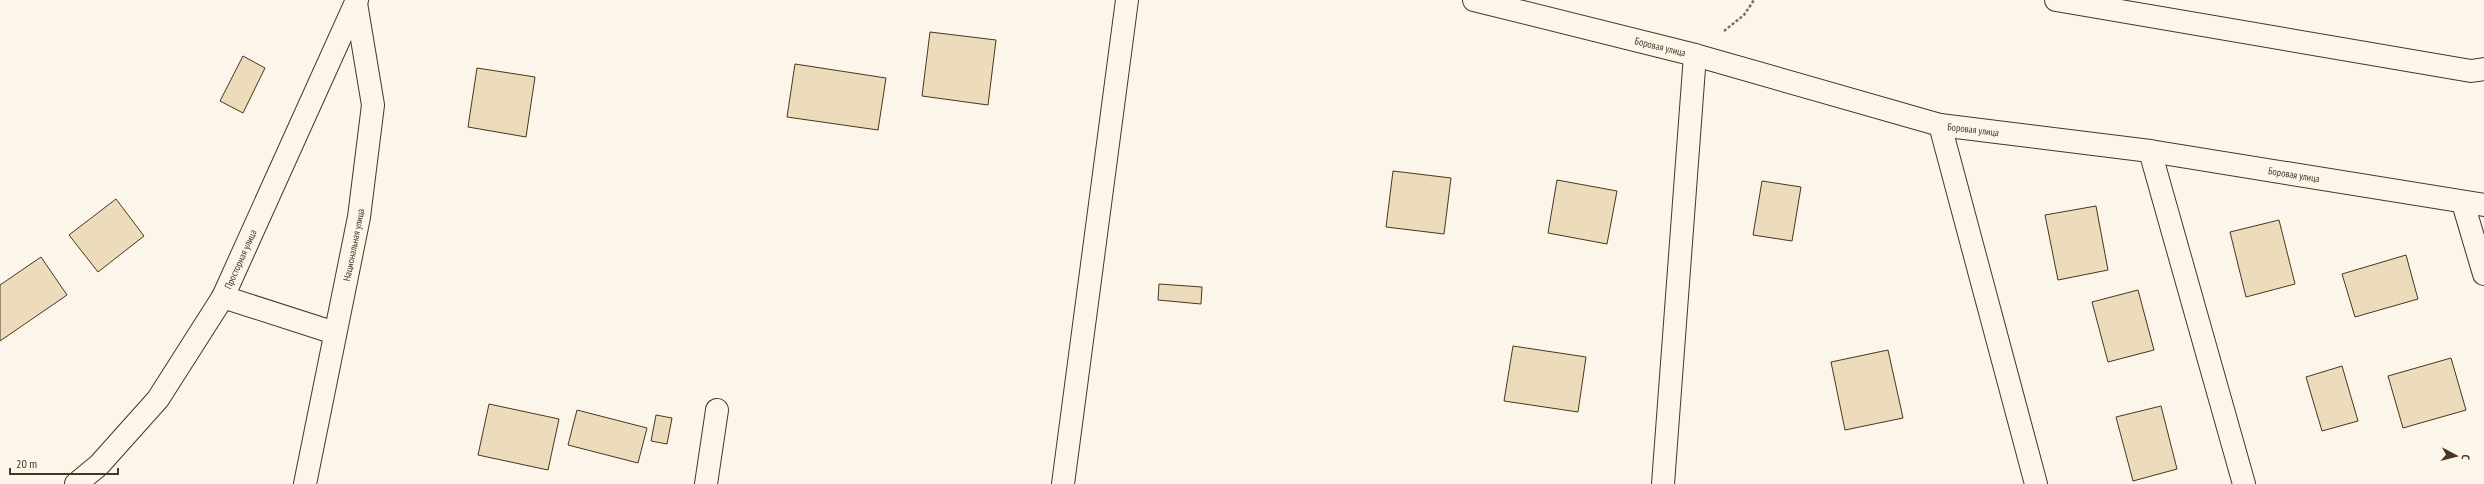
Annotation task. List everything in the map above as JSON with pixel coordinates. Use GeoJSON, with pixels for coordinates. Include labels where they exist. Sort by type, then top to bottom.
{"type":"FeatureCollection","features":[{"type":"Feature","properties":{"kind":"street"},"geometry":{"type":"LineString","coordinates":[[1063,484],[1127,0]]}},
{"type":"Feature","properties":{"kind":"street","name":"Боровая улица"},"geometry":{"type":"LineString","coordinates":[[1474,0],[1695,55],[1940,125],[2150,151],[2474,204]]}},
{"type":"Feature","properties":{"kind":"street"},"geometry":{"type":"LineString","coordinates":[[2056,0],[2471,71],[2484,69]]}},
{"type":"Feature","properties":{"kind":"street","name":"Просторная улица"},"geometry":{"type":"LineString","coordinates":[[76,484],[99,465],[158,399],[223,297],[356,2]]}},
{"type":"Feature","properties":{"kind":"street","name":"Национальная улица"},"geometry":{"type":"LineString","coordinates":[[305,484],[334,333],[359,217],[373,105],[356,2]]}},
{"type":"Feature","properties":{"kind":"street"},"geometry":{"type":"LineString","coordinates":[[1663,484],[1695,55]]}},
{"type":"Feature","properties":{"kind":"street"},"geometry":{"type":"LineString","coordinates":[[1940,125],[2036,484]]}},
{"type":"Feature","properties":{"kind":"street"},"geometry":{"type":"LineString","coordinates":[[2150,151],[2244,484]]}},
{"type":"Feature","properties":{"kind":"street"},"geometry":{"type":"LineString","coordinates":[[2474,204],[2484,274]]}},
{"type":"Feature","properties":{"kind":"street"},"geometry":{"type":"LineString","coordinates":[[223,297],[334,333]]}},
{"type":"Feature","properties":{"kind":"street"},"geometry":{"type":"LineString","coordinates":[[706,484],[717,410]]}},
{"type":"Feature","properties":{"kind":"path"},"geometry":{"type":"LineString","coordinates":[[1695,55],[1744,15],[1754,0]]}},
{"type":"Feature","properties":{"kind":"building"},"geometry":{"type":"Polygon","coordinates":[[[930,32],[996,40],[988,105],[922,96],[930,32]]]}},
{"type":"Feature","properties":{"kind":"building"},"geometry":{"type":"Polygon","coordinates":[[[243,56],[265,68],[243,113],[220,101],[243,56]]]}},
{"type":"Feature","properties":{"kind":"building"},"geometry":{"type":"Polygon","coordinates":[[[795,64],[886,78],[878,130],[787,117],[795,64]]]}},
{"type":"Feature","properties":{"kind":"building"},"geometry":{"type":"Polygon","coordinates":[[[477,68],[535,77],[526,137],[468,127],[477,68]]]}},
{"type":"Feature","properties":{"kind":"building"},"geometry":{"type":"Polygon","coordinates":[[[1393,171],[1451,178],[1444,234],[1386,227],[1393,171]]]}},
{"type":"Feature","properties":{"kind":"building"},"geometry":{"type":"Polygon","coordinates":[[[1557,180],[1617,191],[1607,244],[1548,233],[1557,180]]]}},
{"type":"Feature","properties":{"kind":"building"},"geometry":{"type":"Polygon","coordinates":[[[1762,181],[1801,187],[1792,241],[1753,235],[1762,181]]]}},
{"type":"Feature","properties":{"kind":"building"},"geometry":{"type":"Polygon","coordinates":[[[116,199],[144,236],[98,272],[69,235],[116,199]]]}},
{"type":"Feature","properties":{"kind":"building"},"geometry":{"type":"Polygon","coordinates":[[[2096,206],[2108,270],[2058,280],[2045,215],[2096,206]]]}},
{"type":"Feature","properties":{"kind":"building"},"geometry":{"type":"Polygon","coordinates":[[[2279,220],[2295,284],[2246,297],[2230,232],[2279,220]]]}},
{"type":"Feature","properties":{"kind":"building"},"geometry":{"type":"Polygon","coordinates":[[[2406,255],[2418,299],[2355,317],[2342,274],[2406,255]]]}},
{"type":"Feature","properties":{"kind":"building"},"geometry":{"type":"Polygon","coordinates":[[[41,257],[67,295],[0,341],[0,285],[41,257]]]}},
{"type":"Feature","properties":{"kind":"building"},"geometry":{"type":"Polygon","coordinates":[[[1159,284],[1202,287],[1201,304],[1158,300],[1159,284]]]}},
{"type":"Feature","properties":{"kind":"building"},"geometry":{"type":"Polygon","coordinates":[[[2138,290],[2154,350],[2108,362],[2092,302],[2138,290]]]}},
{"type":"Feature","properties":{"kind":"building"},"geometry":{"type":"Polygon","coordinates":[[[1513,346],[1586,357],[1578,412],[1504,401],[1513,346]]]}},
{"type":"Feature","properties":{"kind":"building"},"geometry":{"type":"Polygon","coordinates":[[[1888,350],[1903,418],[1845,430],[1831,362],[1888,350]]]}},
{"type":"Feature","properties":{"kind":"building"},"geometry":{"type":"Polygon","coordinates":[[[2451,358],[2466,410],[2403,428],[2388,376],[2451,358]]]}},
{"type":"Feature","properties":{"kind":"building"},"geometry":{"type":"Polygon","coordinates":[[[2342,366],[2358,421],[2322,431],[2306,377],[2342,366]]]}},
{"type":"Feature","properties":{"kind":"building"},"geometry":{"type":"Polygon","coordinates":[[[489,404],[559,419],[548,470],[478,455],[489,404]]]}},
{"type":"Feature","properties":{"kind":"building"},"geometry":{"type":"Polygon","coordinates":[[[2161,406],[2177,469],[2133,481],[2116,417],[2161,406]]]}},
{"type":"Feature","properties":{"kind":"building"},"geometry":{"type":"Polygon","coordinates":[[[577,410],[647,428],[638,463],[568,445],[577,410]]]}},
{"type":"Feature","properties":{"kind":"building"},"geometry":{"type":"Polygon","coordinates":[[[656,415],[672,418],[667,444],[651,441],[656,415]]]}}]}
